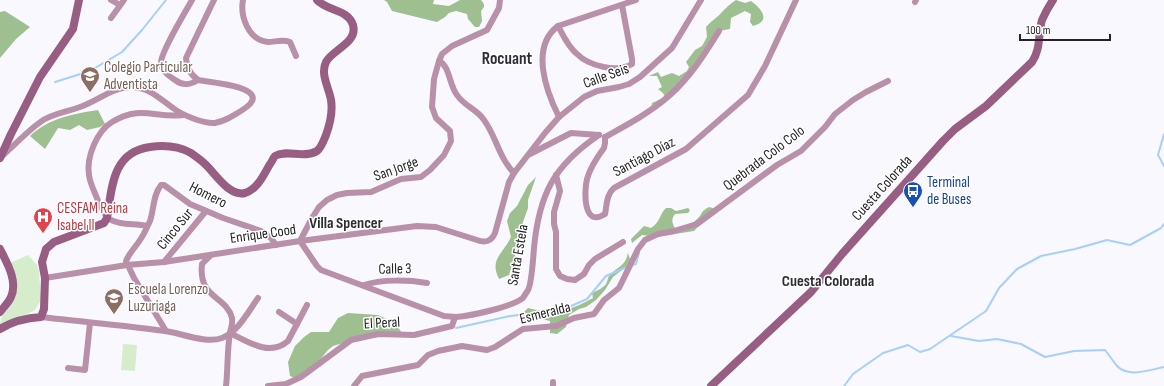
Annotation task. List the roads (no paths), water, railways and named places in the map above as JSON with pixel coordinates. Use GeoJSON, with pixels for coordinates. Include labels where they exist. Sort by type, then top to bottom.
{"type":"FeatureCollection","features":[{"type":"Feature","properties":{"kind":"street"},"geometry":{"type":"LineString","coordinates":[[72,0],[77,13]]}},
{"type":"Feature","properties":{"kind":"street"},"geometry":{"type":"LineString","coordinates":[[0,158],[40,77],[73,29],[79,0]]}},
{"type":"Feature","properties":{"kind":"street"},"geometry":{"type":"LineString","coordinates":[[111,0],[122,2],[111,18]]}},
{"type":"Feature","properties":{"kind":"street"},"geometry":{"type":"LineString","coordinates":[[192,0],[163,52],[160,63],[165,74],[177,82],[187,85],[198,80]]}},
{"type":"Feature","properties":{"kind":"street"},"geometry":{"type":"LineString","coordinates":[[0,158],[46,119],[94,101],[119,89],[133,87],[148,90],[184,115],[210,123],[216,123],[240,112],[250,104],[252,100],[252,96],[248,91],[240,87],[198,80],[192,76],[187,67],[186,58],[214,0]]}},
{"type":"Feature","properties":{"kind":"street"},"geometry":{"type":"LineString","coordinates":[[243,0],[242,14],[249,30],[266,42],[290,42],[296,56]]}},
{"type":"Feature","properties":{"kind":"street"},"geometry":{"type":"LineString","coordinates":[[41,317],[44,309],[45,278],[42,262],[46,249],[54,242],[104,223],[107,218],[116,172],[122,161],[131,153],[143,148],[159,145],[175,147],[191,153],[205,164],[216,178],[226,187],[234,192],[246,193],[254,188],[275,157],[282,153],[306,154],[318,150],[323,141],[332,114],[331,100],[325,81],[324,67],[330,56],[352,38],[354,32],[352,22],[346,15],[317,0]]}},
{"type":"Feature","properties":{"kind":"street","name":"San Jorge"},"geometry":{"type":"LineString","coordinates":[[300,241],[319,207],[327,200],[337,195],[347,193],[371,192],[401,179],[421,176],[430,170],[444,155],[451,141],[450,132],[436,118],[432,108],[434,79],[439,61],[442,54],[452,46],[466,38],[487,30],[499,8],[500,0]]}},
{"type":"Feature","properties":{"kind":"street"},"geometry":{"type":"LineString","coordinates":[[559,117],[551,101],[546,84],[543,66],[543,52],[546,40],[558,26],[636,0]]}},
{"type":"Feature","properties":{"kind":"street","name":"Calle Seis"},"geometry":{"type":"LineString","coordinates":[[514,173],[559,117],[570,107],[590,93],[629,84],[640,77],[672,48],[700,0]]}},
{"type":"Feature","properties":{"kind":"street","name":"Santiago Díaz"},"geometry":{"type":"LineString","coordinates":[[602,136],[606,143],[588,178],[586,208],[589,214],[594,218],[600,218],[605,214],[610,192],[614,188],[686,150],[748,95],[769,57],[796,0]]}},
{"type":"Feature","properties":{"kind":"street","name":"Cuesta Colorada"},"geometry":{"type":"LineString","coordinates":[[711,386],[811,292],[846,249],[942,141],[986,106],[1032,62],[1038,49],[1042,19],[1053,0]]}},
{"type":"Feature","properties":{"kind":"street"},"geometry":{"type":"LineString","coordinates":[[558,26],[570,47],[582,59],[610,68],[626,68],[632,64],[632,59],[622,5]]}},
{"type":"Feature","properties":{"kind":"street","name":"Santa Estela"},"geometry":{"type":"LineString","coordinates":[[300,241],[321,270],[444,316],[455,317],[500,308],[522,298],[529,289],[536,231],[542,202],[560,168],[583,146],[643,115],[669,96],[690,74],[719,31]]}},
{"type":"Feature","properties":{"kind":"street"},"geometry":{"type":"LineString","coordinates":[[439,61],[444,63],[452,88],[458,97],[464,104],[479,114],[485,121],[502,157],[514,173]]}},
{"type":"Feature","properties":{"kind":"street","name":"Quebrada Colo Colo"},"geometry":{"type":"LineString","coordinates":[[645,240],[658,234],[697,224],[777,165],[801,151],[825,127],[835,114],[853,100],[888,81]]}},
{"type":"Feature","properties":{"kind":"street"},"geometry":{"type":"LineString","coordinates":[[166,331],[126,265],[128,255],[140,240],[147,226],[122,224],[107,218],[91,185],[88,170],[96,140],[104,128],[113,121],[127,115],[140,112],[173,116],[184,115]]}},
{"type":"Feature","properties":{"kind":"street"},"geometry":{"type":"LineString","coordinates":[[527,156],[571,133],[602,136]]}},
{"type":"Feature","properties":{"kind":"street","name":"Enrique Cood"},"geometry":{"type":"LineString","coordinates":[[226,386],[230,334],[233,324],[228,310],[211,295],[202,279],[202,264],[212,255],[300,241],[417,226],[436,227],[483,242],[488,241],[492,239],[495,233],[514,173]]}},
{"type":"Feature","properties":{"kind":"street"},"geometry":{"type":"LineString","coordinates":[[556,175],[560,191],[554,212],[554,224],[556,232],[556,269],[560,276],[575,280],[584,274],[589,265],[595,259],[624,242]]}},
{"type":"Feature","properties":{"kind":"street","name":"Homero"},"geometry":{"type":"LineString","coordinates":[[147,226],[157,193],[161,185],[164,185],[190,204],[261,231],[271,238],[276,245]]}},
{"type":"Feature","properties":{"kind":"street","name":"Cinco Sur"},"geometry":{"type":"LineString","coordinates":[[164,262],[206,211]]}},
{"type":"Feature","properties":{"kind":"street","name":"Esmeralda"},"geometry":{"type":"LineString","coordinates":[[354,386],[362,376],[418,365],[428,355],[438,351],[462,346],[487,350],[496,347],[523,329],[556,326],[574,318],[594,314],[604,300],[619,288],[638,249],[645,240]]}},
{"type":"Feature","properties":{"kind":"street"},"geometry":{"type":"LineString","coordinates":[[0,250],[12,275],[13,289],[9,300],[0,312]]}},
{"type":"Feature","properties":{"kind":"street"},"geometry":{"type":"LineString","coordinates":[[45,278],[126,265],[164,262],[212,255]]}},
{"type":"Feature","properties":{"kind":"street","name":"Calle 3"},"geometry":{"type":"LineString","coordinates":[[364,285],[373,282],[427,283]]}},
{"type":"Feature","properties":{"kind":"street"},"geometry":{"type":"LineString","coordinates":[[0,329],[17,321],[41,317],[166,331],[207,340],[216,340],[230,334],[238,327],[258,298]]}},
{"type":"Feature","properties":{"kind":"street"},"geometry":{"type":"LineString","coordinates":[[230,334],[257,347],[268,349],[276,348],[288,341],[307,306]]}},
{"type":"Feature","properties":{"kind":"street"},"geometry":{"type":"LineString","coordinates":[[279,312],[298,324]]}},
{"type":"Feature","properties":{"kind":"street","name":"El Peral"},"geometry":{"type":"LineString","coordinates":[[268,386],[286,384],[302,377],[351,340],[378,334],[414,335],[452,326],[455,317]]}},
{"type":"Feature","properties":{"kind":"street"},"geometry":{"type":"LineString","coordinates":[[68,368],[86,370],[90,323]]}},
{"type":"Feature","properties":{"kind":"waterway"},"geometry":{"type":"LineString","coordinates":[[55,82],[90,71],[122,52],[166,0]]}},
{"type":"Feature","properties":{"kind":"waterway"},"geometry":{"type":"LineString","coordinates":[[1164,134],[1158,155],[1164,166]]}},
{"type":"Feature","properties":{"kind":"waterway"},"geometry":{"type":"LineString","coordinates":[[844,386],[853,374],[883,353],[908,345],[920,352],[930,349],[986,311],[999,288],[1017,269],[1041,256],[1075,249],[1107,240],[1130,245],[1161,228],[1164,224]]}},
{"type":"Feature","properties":{"kind":"waterway","name":"Quebrada Colo Colo"},"geometry":{"type":"LineString","coordinates":[[632,265],[636,264],[639,253]]}},
{"type":"Feature","properties":{"kind":"waterway","name":"Quebrada Colo Colo"},"geometry":{"type":"LineString","coordinates":[[456,328],[510,316],[527,314],[546,317],[587,299],[606,276],[627,267]]}},
{"type":"Feature","properties":{"kind":"waterway"},"geometry":{"type":"LineString","coordinates":[[951,336],[979,341],[997,339],[1021,344],[1045,357],[1074,351],[1105,350],[1117,366],[1127,372],[1139,372],[1164,367]]}},
{"type":"Feature","properties":{"kind":"place","name":"Colegio Particular Adventista"},"geometry":{"type":"Point","coordinates":[90,93]}},
{"type":"Feature","properties":{"kind":"place","name":"Terminal de Buses"},"geometry":{"type":"Point","coordinates":[913,208]}},
{"type":"Feature","properties":{"kind":"place","name":"CESFAM Reina Isabel II"},"geometry":{"type":"Point","coordinates":[43,234]}},
{"type":"Feature","properties":{"kind":"place","name":"Escuela Lorenzo Luzuriaga"},"geometry":{"type":"Point","coordinates":[114,315]}},
{"type":"Feature","properties":{"kind":"district","name":"Rocuant"},"geometry":{"type":"Point","coordinates":[507,59]}},
{"type":"Feature","properties":{"kind":"district","name":"Villa Spencer"},"geometry":{"type":"Point","coordinates":[346,223]}},
{"type":"Feature","properties":{"kind":"district","name":"Cuesta Colorada"},"geometry":{"type":"Point","coordinates":[828,281]}}]}
